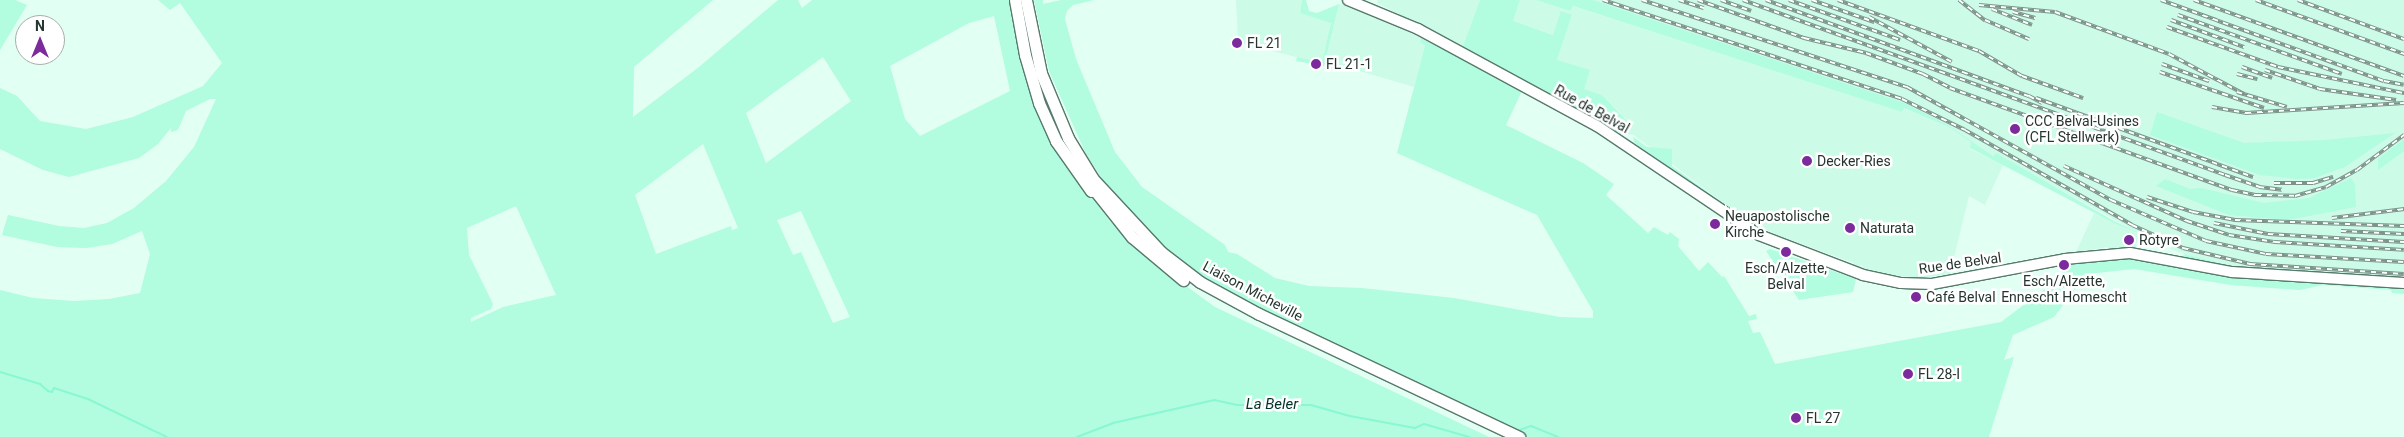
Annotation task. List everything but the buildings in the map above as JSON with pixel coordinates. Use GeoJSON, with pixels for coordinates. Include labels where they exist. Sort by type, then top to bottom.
{"type":"FeatureCollection","features":[{"type":"Feature","properties":{"kind":"highway"},"geometry":{"type":"LineString","coordinates":[[1015,0],[1029,70],[1045,117],[1068,161],[1104,199]]}},
{"type":"Feature","properties":{"kind":"highway","name":"Liaison Micheville"},"geometry":{"type":"LineString","coordinates":[[1022,0],[1032,55],[1046,102],[1062,140],[1132,237],[1162,264],[1219,302],[1508,435]]}},
{"type":"Feature","properties":{"kind":"highway","name":"Liaison Micheville"},"geometry":{"type":"LineString","coordinates":[[1026,0],[1036,55],[1058,117],[1078,157],[1104,199]]}},
{"type":"Feature","properties":{"kind":"highway"},"geometry":{"type":"LineString","coordinates":[[1032,0],[1038,38],[1054,90],[1104,199]]}},
{"type":"Feature","properties":{"kind":"main road","name":"Rue de Belval"},"geometry":{"type":"LineString","coordinates":[[1348,0],[1398,19],[1596,126],[1759,235],[1863,275],[1901,283],[1932,284],[2066,259],[2130,253],[2240,273],[2404,283]]}},
{"type":"Feature","properties":{"kind":"shaded area"},"geometry":{"type":"Polygon","coordinates":[[[0,0],[15,0],[27,5],[21,15],[15,15],[15,25],[0,50],[0,0]]]}},
{"type":"Feature","properties":{"kind":"shaded area"},"geometry":{"type":"Polygon","coordinates":[[[158,0],[713,0],[634,67],[633,117],[699,67],[778,0],[798,0],[802,8],[812,0],[1013,0],[1023,53],[1066,161],[1109,220],[1145,256],[1215,307],[1489,437],[0,437],[0,290],[33,298],[74,301],[109,299],[140,293],[150,254],[142,231],[112,244],[86,248],[57,247],[2,235],[8,215],[59,226],[84,228],[107,223],[134,208],[166,181],[194,147],[216,99],[210,99],[186,111],[178,130],[171,132],[171,128],[158,144],[139,158],[69,177],[43,170],[0,149],[0,88],[17,96],[40,121],[86,129],[133,117],[203,86],[222,63],[180,3],[170,10],[158,0]],[[994,16],[969,23],[890,66],[905,119],[920,136],[1010,91],[994,16]],[[823,57],[746,113],[766,163],[851,101],[823,57]],[[703,144],[635,195],[656,254],[731,226],[732,230],[738,228],[703,144]],[[516,206],[467,228],[469,255],[493,304],[491,309],[471,318],[471,322],[503,307],[556,295],[516,206]],[[801,211],[777,220],[793,255],[801,252],[833,323],[850,317],[801,211]]]}},
{"type":"Feature","properties":{"kind":"shaded area"},"geometry":{"type":"Polygon","coordinates":[[[1034,0],[1043,0],[1043,4],[1061,0],[1094,0],[1073,5],[1067,11],[1065,19],[1076,59],[1115,152],[1142,187],[1225,245],[1228,252],[1237,254],[1275,278],[1309,286],[1362,288],[1454,298],[1560,317],[1593,318],[1593,311],[1537,215],[1397,153],[1425,45],[1420,42],[1421,38],[1444,50],[1445,48],[1517,88],[1521,93],[1506,125],[1583,163],[1614,184],[1606,195],[1648,233],[1654,227],[1668,235],[1670,232],[1679,239],[1678,246],[1699,271],[1708,262],[1722,277],[1724,276],[1749,316],[1756,314],[1757,319],[1748,321],[1753,333],[1760,332],[1775,364],[2001,322],[2061,277],[2065,259],[2109,253],[2182,261],[2184,254],[2232,266],[2267,270],[2404,278],[2404,294],[2392,293],[2391,290],[2323,285],[2300,290],[2231,285],[2134,269],[2087,274],[2054,317],[2013,335],[2004,360],[2014,357],[1989,437],[1529,437],[1262,310],[1204,279],[1165,250],[1111,193],[1086,154],[1049,71],[1034,0]]]}},
{"type":"Feature","properties":{"kind":"shaded area"},"geometry":{"type":"Polygon","coordinates":[[[1236,0],[1302,0],[1300,13],[1331,22],[1323,64],[1238,42],[1236,0]]]}},
{"type":"Feature","properties":{"kind":"shaded area"},"geometry":{"type":"Polygon","coordinates":[[[1302,0],[1306,0],[1309,11],[1317,13],[1339,4],[1326,58],[1341,69],[1296,61],[1297,57],[1322,63],[1331,23],[1300,13],[1302,0]]]}},
{"type":"Feature","properties":{"kind":"shaded area"},"geometry":{"type":"Polygon","coordinates":[[[1378,0],[1480,0],[1463,47],[1377,3],[1378,0]]]}},
{"type":"Feature","properties":{"kind":"shaded area"},"geometry":{"type":"Polygon","coordinates":[[[1480,0],[1520,0],[1513,21],[1553,35],[1561,11],[1572,15],[1557,60],[1590,70],[1584,89],[1602,95],[1630,124],[1627,134],[1621,137],[1462,49],[1480,0]]]}},
{"type":"Feature","properties":{"kind":"shaded area"},"geometry":{"type":"Polygon","coordinates":[[[1520,0],[1536,0],[1570,11],[1572,6],[1903,112],[1903,108],[1949,127],[1972,142],[1970,149],[2003,165],[1985,205],[1969,196],[1950,274],[1921,278],[1891,275],[1864,268],[1861,264],[1860,268],[1852,265],[1854,263],[1777,235],[1743,218],[1634,135],[1627,134],[1630,123],[1602,95],[1584,89],[1557,60],[1572,15],[1554,35],[1513,21],[1520,0]]]}},
{"type":"Feature","properties":{"kind":"shaded area"},"geometry":{"type":"Polygon","coordinates":[[[1536,0],[1593,0],[1905,103],[1948,125],[1993,156],[1996,153],[2114,221],[2154,240],[2114,223],[1970,148],[1971,142],[1949,127],[1904,108],[1902,112],[1573,6],[1570,11],[1536,0]]]}},
{"type":"Feature","properties":{"kind":"shaded area"},"geometry":{"type":"Polygon","coordinates":[[[1593,0],[2404,0],[2404,278],[2232,266],[2184,254],[2153,242],[2136,243],[2137,254],[2109,253],[2108,247],[2076,252],[2094,213],[2153,241],[1996,154],[1993,156],[1948,125],[1905,103],[1593,0]]]}},
{"type":"Feature","properties":{"kind":"shaded area"},"geometry":{"type":"Polygon","coordinates":[[[1339,4],[1373,15],[1421,38],[1420,42],[1425,44],[1414,87],[1329,62],[1326,58],[1339,4]]]}},
{"type":"Feature","properties":{"kind":"shaded area"},"geometry":{"type":"Polygon","coordinates":[[[2157,112],[2244,143],[2325,140],[2395,133],[2345,167],[2314,178],[2297,179],[2260,175],[2150,135],[2157,112]]]}},
{"type":"Feature","properties":{"kind":"shaded area"},"geometry":{"type":"Polygon","coordinates":[[[1633,137],[1647,147],[1672,149],[1672,166],[1736,213],[1649,157],[1634,142],[1633,137]]]}},
{"type":"Feature","properties":{"kind":"shaded area"},"geometry":{"type":"Polygon","coordinates":[[[2404,139],[2404,151],[2378,170],[2378,159],[2404,139]]]}},
{"type":"Feature","properties":{"kind":"shaded area"},"geometry":{"type":"Polygon","coordinates":[[[2351,178],[2355,184],[2356,207],[2288,220],[2229,215],[2156,186],[2165,179],[2190,189],[2201,188],[2264,203],[2309,198],[2351,178]]]}},
{"type":"Feature","properties":{"kind":"shaded area"},"geometry":{"type":"Polygon","coordinates":[[[1770,249],[1856,279],[1853,292],[1799,300],[1766,251],[1770,249]]]}},
{"type":"Feature","properties":{"kind":"waterway"},"geometry":{"type":"LineString","coordinates":[[0,372],[40,384],[48,391],[52,392],[54,388],[90,400],[167,437]]}},
{"type":"Feature","properties":{"kind":"waterway","name":"La Beler"},"geometry":{"type":"LineString","coordinates":[[1077,437],[1113,423],[1214,400],[1238,405],[1311,405],[1350,416],[1415,428],[1424,424],[1469,437]]}},
{"type":"Feature","properties":{"kind":"waterway","name":"La Beler"},"geometry":{"type":"LineString","coordinates":[[1517,431],[1531,426],[1558,437]]}},
{"type":"Feature","properties":{"kind":"railway"},"geometry":{"type":"LineString","coordinates":[[1603,0],[1902,99],[1965,130],[2132,225],[2183,248],[2250,264],[2404,274]]}},
{"type":"Feature","properties":{"kind":"railway"},"geometry":{"type":"LineString","coordinates":[[1642,0],[1907,87],[2111,200],[2206,241],[2266,254],[2404,262]]}},
{"type":"Feature","properties":{"kind":"railway"},"geometry":{"type":"LineString","coordinates":[[1679,0],[1704,8]]}},
{"type":"Feature","properties":{"kind":"railway"},"geometry":{"type":"LineString","coordinates":[[1698,0],[1804,38],[1866,53],[1923,74],[1950,88],[2232,190],[2256,195],[2295,196],[2326,187],[2357,170],[2404,135]]}},
{"type":"Feature","properties":{"kind":"railway"},"geometry":{"type":"LineString","coordinates":[[1721,0],[1751,11]]}},
{"type":"Feature","properties":{"kind":"railway"},"geometry":{"type":"LineString","coordinates":[[1743,0],[2259,187],[2282,190]]}},
{"type":"Feature","properties":{"kind":"railway"},"geometry":{"type":"LineString","coordinates":[[1766,0],[2029,96],[2042,103]]}},
{"type":"Feature","properties":{"kind":"railway"},"geometry":{"type":"LineString","coordinates":[[1789,0],[1900,40]]}},
{"type":"Feature","properties":{"kind":"railway"},"geometry":{"type":"LineString","coordinates":[[1812,0],[1874,22]]}},
{"type":"Feature","properties":{"kind":"railway"},"geometry":{"type":"LineString","coordinates":[[1838,0],[1979,51],[2022,76],[2083,98]]}},
{"type":"Feature","properties":{"kind":"railway"},"geometry":{"type":"LineString","coordinates":[[1959,0],[1985,20],[2029,39]]}},
{"type":"Feature","properties":{"kind":"railway"},"geometry":{"type":"LineString","coordinates":[[2161,0],[2384,81],[2404,85]]}},
{"type":"Feature","properties":{"kind":"railway"},"geometry":{"type":"LineString","coordinates":[[2194,0],[2404,76]]}},
{"type":"Feature","properties":{"kind":"railway"},"geometry":{"type":"LineString","coordinates":[[2256,0],[2404,54]]}},
{"type":"Feature","properties":{"kind":"railway"},"geometry":{"type":"LineString","coordinates":[[2298,0],[2404,39]]}},
{"type":"Feature","properties":{"kind":"railway"},"geometry":{"type":"LineString","coordinates":[[1979,5],[2055,12],[2169,54],[2244,94]]}},
{"type":"Feature","properties":{"kind":"railway"},"geometry":{"type":"LineString","coordinates":[[1992,9],[2032,25]]}},
{"type":"Feature","properties":{"kind":"railway"},"geometry":{"type":"LineString","coordinates":[[2013,12],[2035,18]]}},
{"type":"Feature","properties":{"kind":"railway"},"geometry":{"type":"LineString","coordinates":[[2178,15],[2342,74]]}},
{"type":"Feature","properties":{"kind":"railway"},"geometry":{"type":"LineString","coordinates":[[1869,17],[1952,62]]}},
{"type":"Feature","properties":{"kind":"railway"},"geometry":{"type":"LineString","coordinates":[[2171,20],[2244,47]]}},
{"type":"Feature","properties":{"kind":"railway"},"geometry":{"type":"LineString","coordinates":[[2167,27],[2278,67],[2404,93]]}},
{"type":"Feature","properties":{"kind":"railway"},"geometry":{"type":"LineString","coordinates":[[2162,64],[2209,81]]}},
{"type":"Feature","properties":{"kind":"railway"},"geometry":{"type":"LineString","coordinates":[[2242,67],[2272,78]]}},
{"type":"Feature","properties":{"kind":"railway"},"geometry":{"type":"LineString","coordinates":[[2265,70],[2320,89],[2396,100]]}},
{"type":"Feature","properties":{"kind":"railway"},"geometry":{"type":"LineString","coordinates":[[2160,72],[2264,108]]}},
{"type":"Feature","properties":{"kind":"railway"},"geometry":{"type":"LineString","coordinates":[[2237,74],[2257,79]]}},
{"type":"Feature","properties":{"kind":"railway"},"geometry":{"type":"LineString","coordinates":[[2237,92],[2287,107]]}},
{"type":"Feature","properties":{"kind":"railway"},"geometry":{"type":"LineString","coordinates":[[2036,98],[2253,177]]}},
{"type":"Feature","properties":{"kind":"railway"},"geometry":{"type":"LineString","coordinates":[[2212,107],[2246,113],[2404,103]]}},
{"type":"Feature","properties":{"kind":"railway"},"geometry":{"type":"LineString","coordinates":[[2064,166],[2187,221],[2229,235],[2275,242],[2404,250]]}},
{"type":"Feature","properties":{"kind":"railway"},"geometry":{"type":"LineString","coordinates":[[2274,183],[2313,183],[2333,177]]}},
{"type":"Feature","properties":{"kind":"railway"},"geometry":{"type":"LineString","coordinates":[[2147,197],[2193,212],[2235,220],[2404,226]]}},
{"type":"Feature","properties":{"kind":"railway"},"geometry":{"type":"LineString","coordinates":[[2332,218],[2404,209]]}},
{"type":"Feature","properties":{"kind":"railway"},"geometry":{"type":"LineString","coordinates":[[2214,223],[2268,234],[2404,242]]}},
{"type":"Feature","properties":{"kind":"railway"},"geometry":{"type":"LineString","coordinates":[[2341,231],[2404,234]]}},
{"type":"Feature","properties":{"kind":"place","name":"FL 21"},"geometry":{"type":"Point","coordinates":[1237,43]}},
{"type":"Feature","properties":{"kind":"place","name":"FL 21-1"},"geometry":{"type":"Point","coordinates":[1316,64]}},
{"type":"Feature","properties":{"kind":"place","name":"CCC Belval-Usines (CFL Stellwerk)"},"geometry":{"type":"Point","coordinates":[2015,129]}},
{"type":"Feature","properties":{"kind":"place","name":"Decker-Ries"},"geometry":{"type":"Point","coordinates":[1807,161]}},
{"type":"Feature","properties":{"kind":"place","name":"Neuapostolische Kirche"},"geometry":{"type":"Point","coordinates":[1715,224]}},
{"type":"Feature","properties":{"kind":"place","name":"Naturata"},"geometry":{"type":"Point","coordinates":[1850,228]}},
{"type":"Feature","properties":{"kind":"place","name":"Rotyre"},"geometry":{"type":"Point","coordinates":[2129,240]}},
{"type":"Feature","properties":{"kind":"place","name":"Esch/Alzette, Belval"},"geometry":{"type":"Point","coordinates":[1786,252]}},
{"type":"Feature","properties":{"kind":"place","name":"Esch/Alzette, Ennescht Homescht"},"geometry":{"type":"Point","coordinates":[2064,265]}},
{"type":"Feature","properties":{"kind":"place","name":"Café Belval"},"geometry":{"type":"Point","coordinates":[1916,297]}},
{"type":"Feature","properties":{"kind":"place","name":"FL 28-I"},"geometry":{"type":"Point","coordinates":[1908,374]}},
{"type":"Feature","properties":{"kind":"place","name":"FL 27"},"geometry":{"type":"Point","coordinates":[1796,418]}}]}
